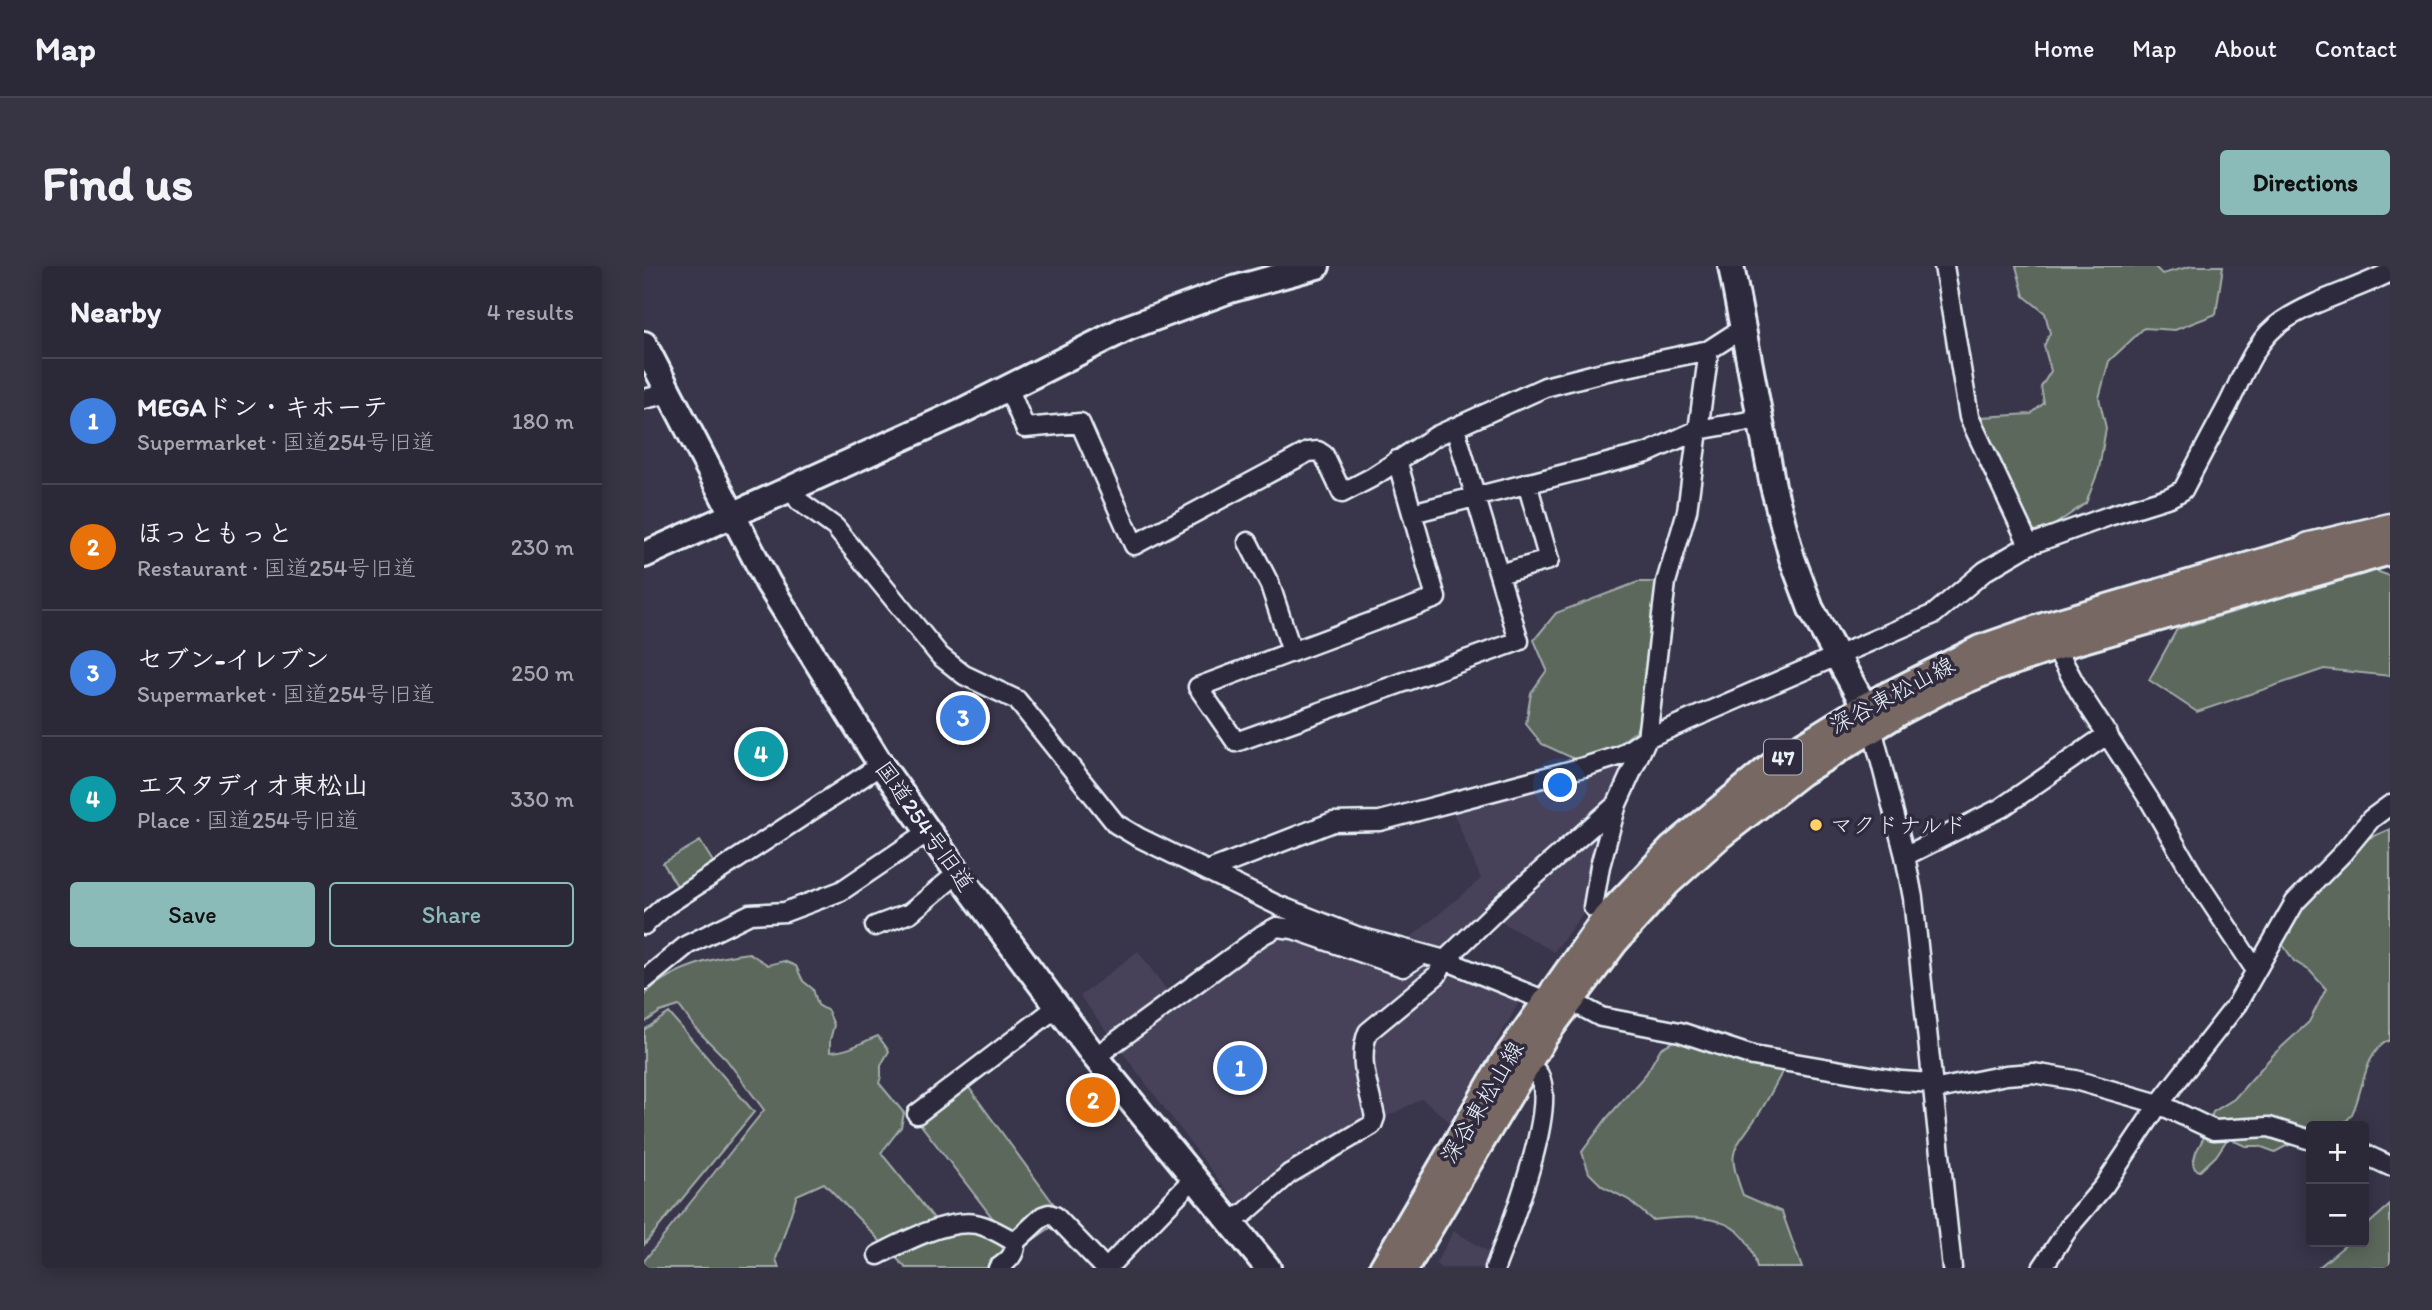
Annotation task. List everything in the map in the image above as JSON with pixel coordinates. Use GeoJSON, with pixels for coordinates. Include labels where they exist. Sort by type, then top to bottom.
{"type":"FeatureCollection","features":[{"type":"Feature","properties":{"kind":"highway"},"geometry":{"type":"LineString","coordinates":[[2310,549],[2390,530]]}},
{"type":"Feature","properties":{"kind":"main road","name":"深谷東松山線"},"geometry":{"type":"LineString","coordinates":[[1383,1268],[1504,1062],[1557,1000],[1615,942],[1651,900],[1719,836],[1869,717],[1980,649],[2046,625],[2310,549],[2390,522]]}},
{"type":"Feature","properties":{"kind":"main road","name":"深谷東松山線"},"geometry":{"type":"LineString","coordinates":[[1869,717],[2055,647],[2390,551]]}},
{"type":"Feature","properties":{"kind":"main road","name":"深谷東松山線"},"geometry":{"type":"LineString","coordinates":[[1405,1268],[1527,1063],[1557,1000]]}},
{"type":"Feature","properties":{"kind":"street"},"geometry":{"type":"LineString","coordinates":[[644,555],[1009,387],[1137,324],[1230,290],[1317,266]]}},
{"type":"Feature","properties":{"kind":"street"},"geometry":{"type":"LineString","coordinates":[[1731,266],[1778,507],[1792,558],[1811,609],[1869,717],[1905,856],[1913,898],[1952,1268]]}},
{"type":"Feature","properties":{"kind":"street"},"geometry":{"type":"LineString","coordinates":[[1944,266],[1969,417],[2029,545]]}},
{"type":"Feature","properties":{"kind":"street"},"geometry":{"type":"LineString","coordinates":[[1207,871],[1333,822],[1380,821],[1622,755],[1647,738],[1934,614],[1985,571],[2029,545],[2170,497],[2182,490],[2249,362],[2282,321],[2385,271]]}},
{"type":"Feature","properties":{"kind":"street"},"geometry":{"type":"LineString","coordinates":[[1009,387],[1025,428],[1080,423],[1135,545],[1308,452],[1318,451],[1324,455],[1342,493],[1371,478],[1436,436],[1545,387],[1709,350],[1743,328]]}},
{"type":"Feature","properties":{"kind":"street","name":"国道254号旧道"},"geometry":{"type":"LineString","coordinates":[[644,344],[768,583],[881,765],[1095,1058],[1268,1268]]}},
{"type":"Feature","properties":{"kind":"street"},"geometry":{"type":"LineString","coordinates":[[1593,907],[1600,866],[1617,804],[1647,738],[1666,582],[1687,511],[1709,350]]}},
{"type":"Feature","properties":{"kind":"street"},"geometry":{"type":"LineString","coordinates":[[644,399],[670,393]]}},
{"type":"Feature","properties":{"kind":"street"},"geometry":{"type":"LineString","coordinates":[[1412,513],[1647,453],[1698,430],[1760,419]]}},
{"type":"Feature","properties":{"kind":"street"},"geometry":{"type":"LineString","coordinates":[[1397,460],[1436,598],[1198,687],[1236,742],[1519,641],[1455,428]]}},
{"type":"Feature","properties":{"kind":"street"},"geometry":{"type":"LineString","coordinates":[[1499,574],[1549,560],[1527,483]]}},
{"type":"Feature","properties":{"kind":"street"},"geometry":{"type":"LineString","coordinates":[[791,488],[799,501],[835,527],[940,656],[964,675],[1017,700],[1116,824],[1277,905],[1334,929],[1445,960],[1601,1017],[1680,1032],[1753,1056],[1933,1087],[2033,1073],[2075,1080],[2160,1104],[2214,1130],[2269,1127],[2306,1139]]}},
{"type":"Feature","properties":{"kind":"street"},"geometry":{"type":"LineString","coordinates":[[1248,542],[1270,585],[1292,652]]}},
{"type":"Feature","properties":{"kind":"street"},"geometry":{"type":"LineString","coordinates":[[2055,647],[2193,875],[2255,970]]}},
{"type":"Feature","properties":{"kind":"street"},"geometry":{"type":"LineString","coordinates":[[1905,856],[2001,808],[2108,734]]}},
{"type":"Feature","properties":{"kind":"street"},"geometry":{"type":"LineString","coordinates":[[644,925],[665,906],[881,765]]}},
{"type":"Feature","properties":{"kind":"street"},"geometry":{"type":"LineString","coordinates":[[1229,1222],[1246,1212],[1289,1174],[1372,1125],[1375,1116],[1363,1058],[1368,1032],[1437,975],[1445,960],[1502,905],[1617,804]]}},
{"type":"Feature","properties":{"kind":"street"},"geometry":{"type":"LineString","coordinates":[[2042,1268],[2070,1226],[2104,1186],[2160,1104],[2236,1004],[2295,902],[2342,854],[2371,819],[2390,805]]}},
{"type":"Feature","properties":{"kind":"street"},"geometry":{"type":"LineString","coordinates":[[644,980],[687,945],[750,914],[785,912],[841,891],[928,832]]}},
{"type":"Feature","properties":{"kind":"street"},"geometry":{"type":"LineString","coordinates":[[875,926],[910,913],[958,873]]}},
{"type":"Feature","properties":{"kind":"street"},"geometry":{"type":"LineString","coordinates":[[1095,1058],[1262,935],[1277,927],[1293,929],[1403,967],[1421,955]]}},
{"type":"Feature","properties":{"kind":"street"},"geometry":{"type":"LineString","coordinates":[[916,1114],[1057,1007]]}},
{"type":"Feature","properties":{"kind":"street"},"geometry":{"type":"LineString","coordinates":[[1495,1268],[1537,1143],[1542,1104],[1541,1082],[1538,1074],[1527,1063]]}},
{"type":"Feature","properties":{"kind":"street"},"geometry":{"type":"LineString","coordinates":[[2369,1156],[2390,1166]]}},
{"type":"Feature","properties":{"kind":"street"},"geometry":{"type":"LineString","coordinates":[[1015,1242],[1042,1216],[1049,1213],[1087,1247],[1104,1267],[1109,1266],[1193,1179]]}},
{"type":"Feature","properties":{"kind":"street"},"geometry":{"type":"LineString","coordinates":[[878,1255],[905,1241],[954,1225],[976,1224],[1015,1242]]}},
{"type":"Feature","properties":{"kind":"street"},"geometry":{"type":"LineString","coordinates":[[998,1268],[1011,1258],[1016,1250],[1015,1242]]}},
{"type":"Feature","properties":{"kind":"shaded area"},"geometry":{"type":"Polygon","coordinates":[[[1634,754],[1586,909],[1554,952],[1494,918],[1446,969],[1520,1001],[1450,1122],[1422,1099],[1382,1119],[1239,1207],[1080,996],[1138,951],[1168,992],[1262,925],[1285,913],[1409,955],[1414,943],[1410,938],[1481,879],[1451,807],[1634,754]]]}},
{"type":"Feature","properties":{"kind":"shaded area"},"geometry":{"type":"Polygon","coordinates":[[[1454,1231],[1497,1257],[1492,1268],[1441,1268],[1436,1263],[1454,1231]]]}},
{"type":"Feature","properties":{"kind":"green space"},"geometry":{"type":"Polygon","coordinates":[[[2016,266],[2154,266],[2162,274],[2192,266],[2223,266],[2216,314],[2175,330],[2144,328],[2109,361],[2099,398],[2106,428],[2099,469],[2086,503],[2047,530],[2028,531],[1984,438],[1981,417],[2031,414],[2044,403],[2041,387],[2051,371],[2044,346],[2050,333],[2045,313],[2024,296],[2016,266]]]}},
{"type":"Feature","properties":{"kind":"green space"},"geometry":{"type":"Polygon","coordinates":[[[2373,570],[2390,576],[2390,676],[2324,669],[2197,712],[2149,680],[2177,629],[2373,570]]]}},
{"type":"Feature","properties":{"kind":"green space"},"geometry":{"type":"Polygon","coordinates":[[[1638,582],[1658,582],[1644,712],[1636,731],[1607,753],[1581,762],[1542,744],[1526,724],[1531,693],[1547,670],[1534,640],[1556,613],[1638,582]]]}},
{"type":"Feature","properties":{"kind":"green space"},"geometry":{"type":"Polygon","coordinates":[[[2390,829],[2390,1040],[2381,1045],[2369,1062],[2352,1114],[2346,1121],[2306,1121],[2306,1140],[2275,1152],[2259,1146],[2245,1146],[2228,1138],[2216,1156],[2200,1171],[2195,1169],[2193,1164],[2196,1152],[2213,1112],[2234,1099],[2274,1054],[2309,1022],[2326,989],[2310,971],[2294,961],[2281,942],[2298,914],[2364,840],[2390,829]]]}},
{"type":"Feature","properties":{"kind":"green space"},"geometry":{"type":"Polygon","coordinates":[[[700,841],[715,865],[679,889],[663,863],[700,841]]]}},
{"type":"Feature","properties":{"kind":"green space"},"geometry":{"type":"Polygon","coordinates":[[[749,953],[768,965],[784,961],[796,966],[803,981],[813,989],[818,1005],[828,1011],[834,1025],[830,1052],[849,1049],[878,1036],[889,1051],[881,1065],[879,1083],[904,1113],[901,1127],[881,1153],[945,1232],[994,1220],[918,1121],[967,1085],[1064,1218],[993,1268],[906,1268],[824,1183],[797,1195],[776,1259],[779,1268],[644,1268],[644,1261],[764,1110],[726,1059],[696,1029],[679,1006],[660,1012],[644,1023],[644,995],[679,971],[721,958],[749,953]]]}},
{"type":"Feature","properties":{"kind":"green space"},"geometry":{"type":"Polygon","coordinates":[[[669,1013],[754,1112],[644,1245],[644,1030],[669,1013]]]}},
{"type":"Feature","properties":{"kind":"green space"},"geometry":{"type":"Polygon","coordinates":[[[1674,1041],[1693,1043],[1785,1067],[1762,1109],[1737,1145],[1733,1159],[1743,1195],[1782,1212],[1802,1268],[1757,1268],[1743,1236],[1731,1227],[1702,1218],[1652,1220],[1629,1200],[1602,1186],[1589,1173],[1582,1152],[1607,1118],[1646,1074],[1661,1048],[1674,1041]]]}},
{"type":"Feature","properties":{"kind":"green space"},"geometry":{"type":"Polygon","coordinates":[[[2390,1205],[2390,1268],[2318,1268],[2343,1247],[2369,1247],[2369,1224],[2390,1205]]]}},
{"type":"Feature","properties":{"kind":"place","name":"セブン-イレブン"},"geometry":{"type":"Point","coordinates":[963,718]}},
{"type":"Feature","properties":{"kind":"place","name":"エスタディオ東松山"},"geometry":{"type":"Point","coordinates":[761,754]}},
{"type":"Feature","properties":{"kind":"place","name":"マクドナルド"},"geometry":{"type":"Point","coordinates":[1816,825]}},
{"type":"Feature","properties":{"kind":"place","name":"MEGAドン・キホーテ"},"geometry":{"type":"Point","coordinates":[1240,1068]}},
{"type":"Feature","properties":{"kind":"place","name":"ほっともっと"},"geometry":{"type":"Point","coordinates":[1093,1100]}}]}
